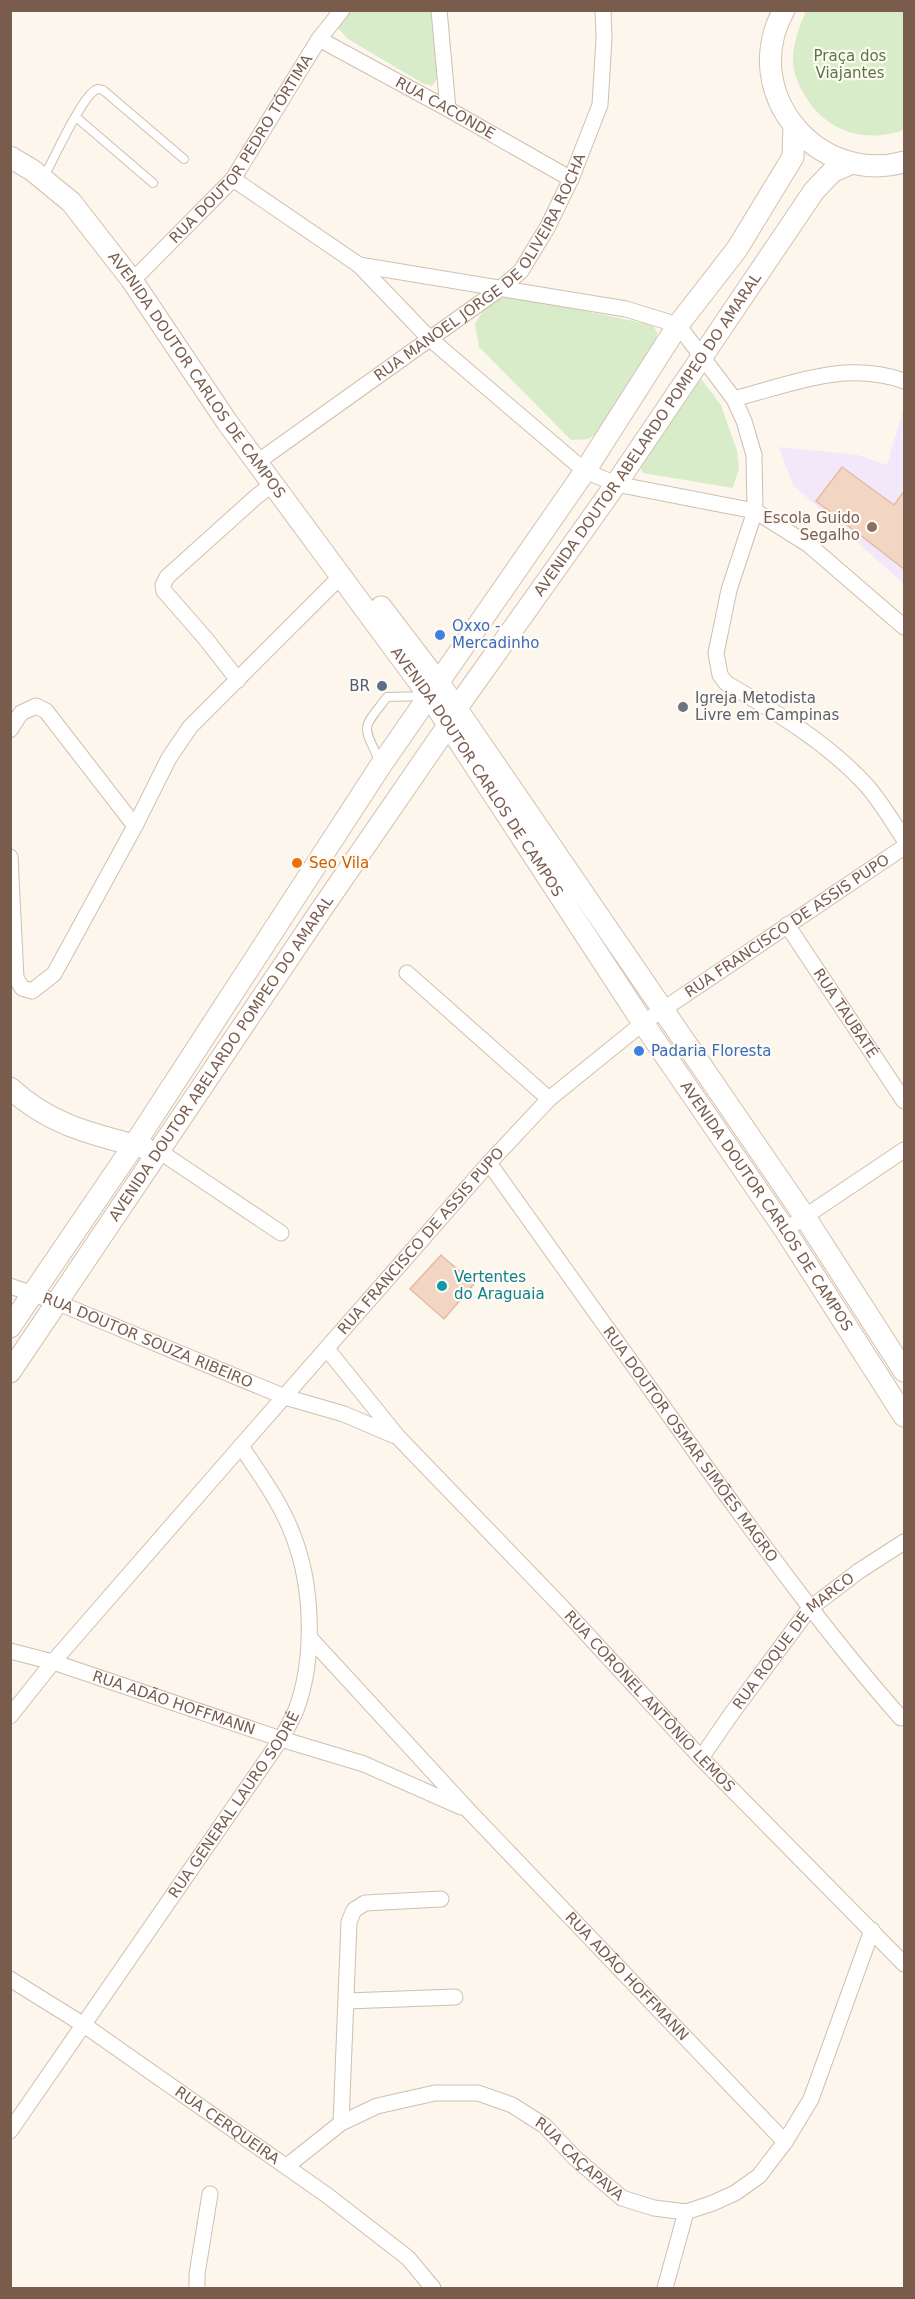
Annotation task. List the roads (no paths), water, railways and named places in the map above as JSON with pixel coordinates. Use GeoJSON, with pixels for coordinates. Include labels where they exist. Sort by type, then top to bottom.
{"type":"FeatureCollection","features":[{"type":"Feature","properties":{"kind":"main road"},"geometry":{"type":"LineString","coordinates":[[783,10],[772,40],[773,85],[780,106],[794,126],[808,142],[828,155],[850,164],[870,167],[890,166],[904,162]]}},
{"type":"Feature","properties":{"kind":"main road","name":"AVENIDA DOUTOR ABELARDO POMPEO DO AMARAL"},"geometry":{"type":"LineString","coordinates":[[10,1327],[134,1145],[381,765],[585,471],[678,325],[738,249],[794,157],[794,126]]}},
{"type":"Feature","properties":{"kind":"main road","name":"AVENIDA DOUTOR CARLOS DE CAMPOS"},"geometry":{"type":"LineString","coordinates":[[10,144],[48,169],[77,192],[109,229],[135,276],[261,459],[434,690],[643,1023],[785,1230],[904,1416]]}},
{"type":"Feature","properties":{"kind":"main road","name":"AVENIDA DOUTOR CARLOS DE CAMPOS"},"geometry":{"type":"LineString","coordinates":[[10,157],[32,170],[71,202],[135,276]]}},
{"type":"Feature","properties":{"kind":"main road","name":"AVENIDA DOUTOR ABELARDO POMPEO DO AMARAL"},"geometry":{"type":"LineString","coordinates":[[10,1372],[321,910],[616,484],[814,191],[832,172],[850,164]]}},
{"type":"Feature","properties":{"kind":"main road","name":"AVENIDA DOUTOR CARLOS DE CAMPOS"},"geometry":{"type":"LineString","coordinates":[[261,459],[273,484],[340,576],[434,690]]}},
{"type":"Feature","properties":{"kind":"main road","name":"AVENIDA DOUTOR CARLOS DE CAMPOS"},"geometry":{"type":"LineString","coordinates":[[452,718],[663,1011],[805,1217],[904,1371]]}},
{"type":"Feature","properties":{"kind":"main road"},"geometry":{"type":"LineString","coordinates":[[297,892],[321,910]]}},
{"type":"Feature","properties":{"kind":"main road"},"geometry":{"type":"LineString","coordinates":[[10,1071],[14,1091],[50,1119],[80,1130],[159,1151]]}},
{"type":"Feature","properties":{"kind":"street","name":"RUA DOUTOR PEDRO TÓRTIMA"},"geometry":{"type":"LineString","coordinates":[[135,276],[233,179],[319,39],[342,10]]}},
{"type":"Feature","properties":{"kind":"street"},"geometry":{"type":"LineString","coordinates":[[439,10],[448,109]]}},
{"type":"Feature","properties":{"kind":"street","name":"RUA MANOEL JORGE DE OLIVEIRA ROCHA"},"geometry":{"type":"LineString","coordinates":[[261,459],[522,271],[547,228],[571,179],[600,105],[604,38],[603,10]]}},
{"type":"Feature","properties":{"kind":"street","name":"RUA CACONDE"},"geometry":{"type":"LineString","coordinates":[[319,39],[571,179]]}},
{"type":"Feature","properties":{"kind":"street"},"geometry":{"type":"LineString","coordinates":[[233,179],[359,265],[429,339],[585,471],[616,484],[755,510],[809,545],[904,627]]}},
{"type":"Feature","properties":{"kind":"street"},"geometry":{"type":"LineString","coordinates":[[359,265],[626,309],[678,325],[734,399],[744,421],[754,455],[755,510],[729,590],[722,621],[716,653],[720,675],[726,683],[801,730],[832,754],[867,787],[904,838]]}},
{"type":"Feature","properties":{"kind":"street"},"geometry":{"type":"LineString","coordinates":[[734,399],[840,373],[871,372],[904,381]]}},
{"type":"Feature","properties":{"kind":"street"},"geometry":{"type":"LineString","coordinates":[[238,680],[164,591],[163,585],[167,577],[273,484]]}},
{"type":"Feature","properties":{"kind":"street"},"geometry":{"type":"LineString","coordinates":[[10,857],[16,978],[21,988],[32,991],[54,974],[135,826],[169,758],[190,728],[340,576]]}},
{"type":"Feature","properties":{"kind":"street"},"geometry":{"type":"LineString","coordinates":[[10,730],[21,713],[36,706],[46,711],[135,826]]}},
{"type":"Feature","properties":{"kind":"street","name":"RUA FRANCISCO DE ASSIS PUPO"},"geometry":{"type":"LineString","coordinates":[[10,1716],[53,1662],[241,1446],[489,1163],[549,1099],[643,1023],[904,847]]}},
{"type":"Feature","properties":{"kind":"street","name":"RUA TAUBATÉ"},"geometry":{"type":"LineString","coordinates":[[787,925],[904,1101]]}},
{"type":"Feature","properties":{"kind":"street"},"geometry":{"type":"LineString","coordinates":[[407,974],[549,1099]]}},
{"type":"Feature","properties":{"kind":"street"},"geometry":{"type":"LineString","coordinates":[[785,1230],[904,1150]]}},
{"type":"Feature","properties":{"kind":"street"},"geometry":{"type":"LineString","coordinates":[[159,1151],[280,1233]]}},
{"type":"Feature","properties":{"kind":"street","name":"RUA DOUTOR OSMAR SIMÕES MAGRO"},"geometry":{"type":"LineString","coordinates":[[489,1163],[621,1351],[809,1609],[902,1718]]}},
{"type":"Feature","properties":{"kind":"street","name":"RUA DOUTOR SOUZA RIBEIRO"},"geometry":{"type":"LineString","coordinates":[[10,1286],[34,1293],[285,1397]]}},
{"type":"Feature","properties":{"kind":"street","name":"RUA CORONEL ANTÔNIO LEMOS"},"geometry":{"type":"LineString","coordinates":[[327,1348],[398,1437],[560,1605],[702,1758],[904,1964]]}},
{"type":"Feature","properties":{"kind":"street","name":"RUA CORONEL ANTÔNIO LEMOS"},"geometry":{"type":"LineString","coordinates":[[285,1397],[344,1414],[398,1437]]}},
{"type":"Feature","properties":{"kind":"street","name":"RUA GENERAL LAURO SODRÉ"},"geometry":{"type":"LineString","coordinates":[[10,2131],[280,1739],[296,1711],[304,1678],[309,1637],[309,1610],[304,1575],[294,1538],[278,1502],[241,1446]]}},
{"type":"Feature","properties":{"kind":"street","name":"RUA ROQUE DE MARCO"},"geometry":{"type":"LineString","coordinates":[[702,1758],[732,1713],[809,1609],[859,1571],[904,1542]]}},
{"type":"Feature","properties":{"kind":"street","name":"RUA ADÃO HOFFMANN"},"geometry":{"type":"LineString","coordinates":[[309,1637],[469,1811],[785,2142]]}},
{"type":"Feature","properties":{"kind":"street","name":"RUA ADÃO HOFFMANN"},"geometry":{"type":"LineString","coordinates":[[10,1652],[53,1662],[280,1739],[364,1764],[469,1811]]}},
{"type":"Feature","properties":{"kind":"street"},"geometry":{"type":"LineString","coordinates":[[341,2123],[349,1922],[354,1911],[365,1903],[441,1899]]}},
{"type":"Feature","properties":{"kind":"street","name":"RUA CAÇAPAVA"},"geometry":{"type":"LineString","coordinates":[[287,2166],[341,2123],[377,2106],[435,2092],[478,2093],[512,2105],[545,2126],[575,2158],[622,2198],[654,2208],[686,2212],[735,2193],[759,2176],[785,2142],[811,2099],[872,1930]]}},
{"type":"Feature","properties":{"kind":"street","name":"RUA CERQUEIRA"},"geometry":{"type":"LineString","coordinates":[[10,1979],[84,2025],[328,2196],[408,2258],[433,2289]]}},
{"type":"Feature","properties":{"kind":"street"},"geometry":{"type":"LineString","coordinates":[[347,2001],[455,1997]]}},
{"type":"Feature","properties":{"kind":"street"},"geometry":{"type":"LineString","coordinates":[[197,2289],[196,2274],[210,2194]]}},
{"type":"Feature","properties":{"kind":"street"},"geometry":{"type":"LineString","coordinates":[[665,2289],[686,2212]]}},
{"type":"Feature","properties":{"kind":"lane"},"geometry":{"type":"LineString","coordinates":[[48,169],[76,117],[94,91],[103,90],[184,159]]}},
{"type":"Feature","properties":{"kind":"lane"},"geometry":{"type":"LineString","coordinates":[[76,117],[153,183]]}},
{"type":"Feature","properties":{"kind":"lane"},"geometry":{"type":"LineString","coordinates":[[381,765],[366,730],[366,724],[387,697],[434,690]]}},
{"type":"Feature","properties":{"kind":"place","name":"Escola Guido Segalho"},"geometry":{"type":"Point","coordinates":[872,527]}},
{"type":"Feature","properties":{"kind":"place","name":"Oxxo - Mercadinho"},"geometry":{"type":"Point","coordinates":[440,635]}},
{"type":"Feature","properties":{"kind":"place","name":"BR"},"geometry":{"type":"Point","coordinates":[382,686]}},
{"type":"Feature","properties":{"kind":"place","name":"Igreja Metodista Livre em Campinas"},"geometry":{"type":"Point","coordinates":[683,707]}},
{"type":"Feature","properties":{"kind":"place","name":"Seo Vila"},"geometry":{"type":"Point","coordinates":[297,863]}},
{"type":"Feature","properties":{"kind":"place","name":"Padaria Floresta"},"geometry":{"type":"Point","coordinates":[639,1051]}},
{"type":"Feature","properties":{"kind":"place","name":"Vertentes do Araguaia"},"geometry":{"type":"Point","coordinates":[442,1286]}},
{"type":"Feature","properties":{"kind":"park label","name":"Praça dos Viajantes"},"geometry":{"type":"Point","coordinates":[850,64]}}]}
